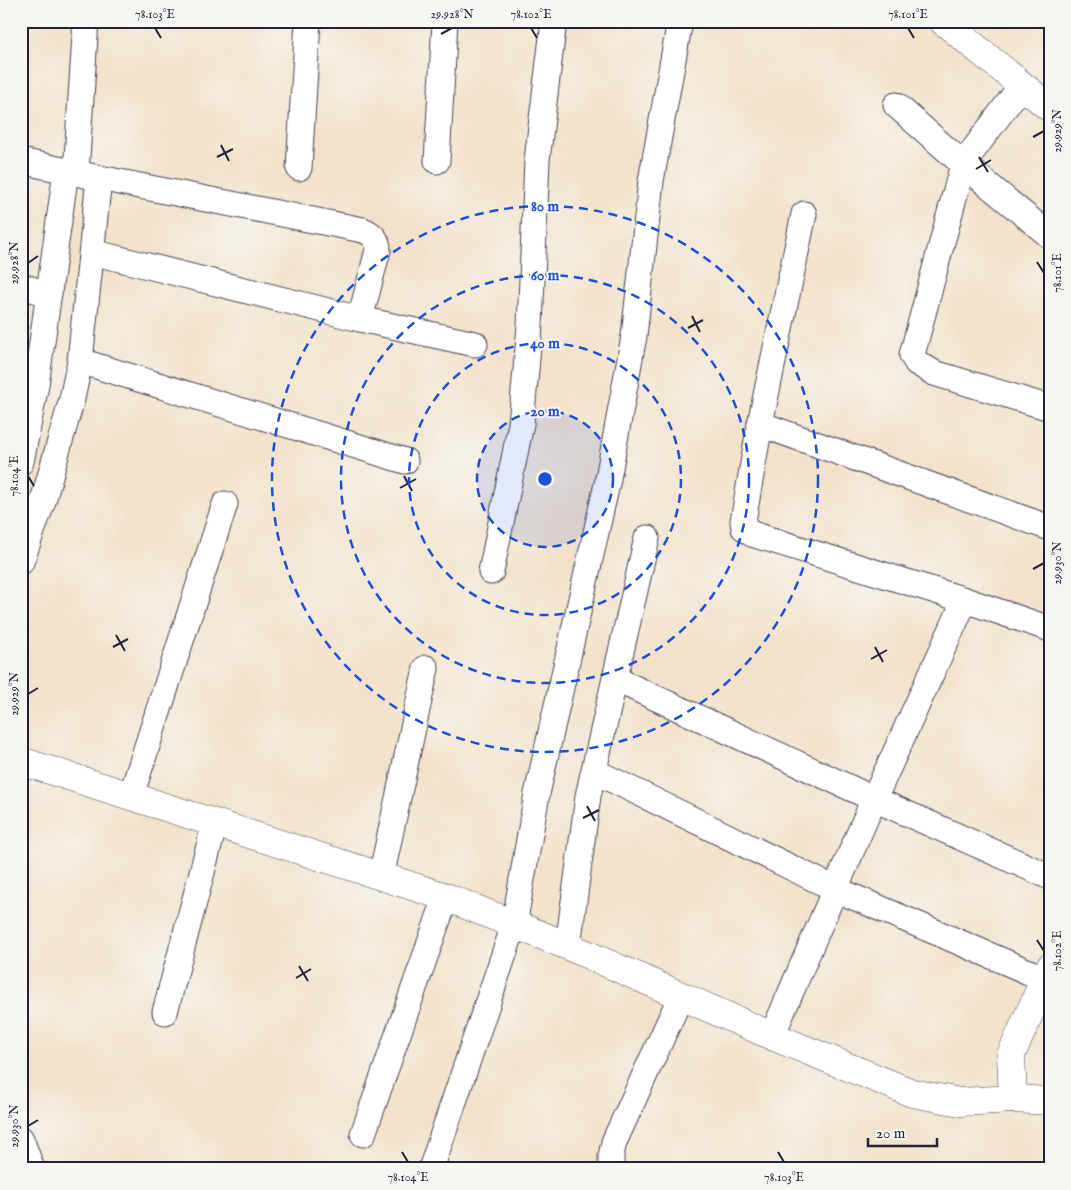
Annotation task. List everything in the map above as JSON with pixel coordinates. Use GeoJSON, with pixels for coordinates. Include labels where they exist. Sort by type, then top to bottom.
{"type":"FeatureCollection","features":[{"type":"Feature","properties":{"kind":"street"},"geometry":{"type":"LineString","coordinates":[[21,562],[43,501],[72,399],[80,361],[92,252],[80,174],[86,21]]}},
{"type":"Feature","properties":{"kind":"street"},"geometry":{"type":"LineString","coordinates":[[299,168],[308,21]]}},
{"type":"Feature","properties":{"kind":"street"},"geometry":{"type":"LineString","coordinates":[[438,161],[445,21]]}},
{"type":"Feature","properties":{"kind":"street"},"geometry":{"type":"LineString","coordinates":[[492,572],[521,424],[530,326],[536,160],[554,21]]}},
{"type":"Feature","properties":{"kind":"street"},"geometry":{"type":"LineString","coordinates":[[431,1169],[514,925],[537,794],[609,474],[634,336],[651,182],[680,21]]}},
{"type":"Feature","properties":{"kind":"street"},"geometry":{"type":"LineString","coordinates":[[943,21],[1050,108]]}},
{"type":"Feature","properties":{"kind":"street"},"geometry":{"type":"LineString","coordinates":[[1021,86],[963,164],[912,355],[924,369],[934,373],[1050,408]]}},
{"type":"Feature","properties":{"kind":"street"},"geometry":{"type":"LineString","coordinates":[[896,105],[963,164],[1050,236]]}},
{"type":"Feature","properties":{"kind":"street"},"geometry":{"type":"LineString","coordinates":[[21,161],[363,230],[370,233],[378,242],[378,250],[360,319]]}},
{"type":"Feature","properties":{"kind":"street"},"geometry":{"type":"LineString","coordinates":[[21,462],[36,385],[49,294],[80,174]]}},
{"type":"Feature","properties":{"kind":"street"},"geometry":{"type":"LineString","coordinates":[[804,214],[760,424],[743,521],[744,528],[746,531],[1050,629]]}},
{"type":"Feature","properties":{"kind":"street"},"geometry":{"type":"LineString","coordinates":[[92,252],[360,319],[475,344]]}},
{"type":"Feature","properties":{"kind":"street"},"geometry":{"type":"LineString","coordinates":[[21,286],[49,294]]}},
{"type":"Feature","properties":{"kind":"street"},"geometry":{"type":"LineString","coordinates":[[80,361],[405,461]]}},
{"type":"Feature","properties":{"kind":"street"},"geometry":{"type":"LineString","coordinates":[[760,424],[1050,528]]}},
{"type":"Feature","properties":{"kind":"street"},"geometry":{"type":"LineString","coordinates":[[132,796],[226,504]]}},
{"type":"Feature","properties":{"kind":"street"},"geometry":{"type":"LineString","coordinates":[[568,946],[588,796],[647,538]]}},
{"type":"Feature","properties":{"kind":"street"},"geometry":{"type":"LineString","coordinates":[[772,1036],[874,799],[964,600]]}},
{"type":"Feature","properties":{"kind":"street"},"geometry":{"type":"LineString","coordinates":[[381,876],[426,668]]}},
{"type":"Feature","properties":{"kind":"street"},"geometry":{"type":"LineString","coordinates":[[615,679],[874,799],[1050,877]]}},
{"type":"Feature","properties":{"kind":"street"},"geometry":{"type":"LineString","coordinates":[[21,761],[446,897],[568,946],[772,1036],[912,1093],[960,1102],[1013,1099],[1050,1102]]}},
{"type":"Feature","properties":{"kind":"street"},"geometry":{"type":"LineString","coordinates":[[594,771],[835,889],[1047,973],[1012,1055],[1013,1099]]}},
{"type":"Feature","properties":{"kind":"street"},"geometry":{"type":"LineString","coordinates":[[165,1012],[215,823]]}},
{"type":"Feature","properties":{"kind":"street"},"geometry":{"type":"LineString","coordinates":[[363,1134],[446,897]]}},
{"type":"Feature","properties":{"kind":"street"},"geometry":{"type":"LineString","coordinates":[[611,1169],[614,1142],[681,996]]}},
{"type":"Feature","properties":{"kind":"street"},"geometry":{"type":"LineString","coordinates":[[21,1139],[32,1169]]}}]}
